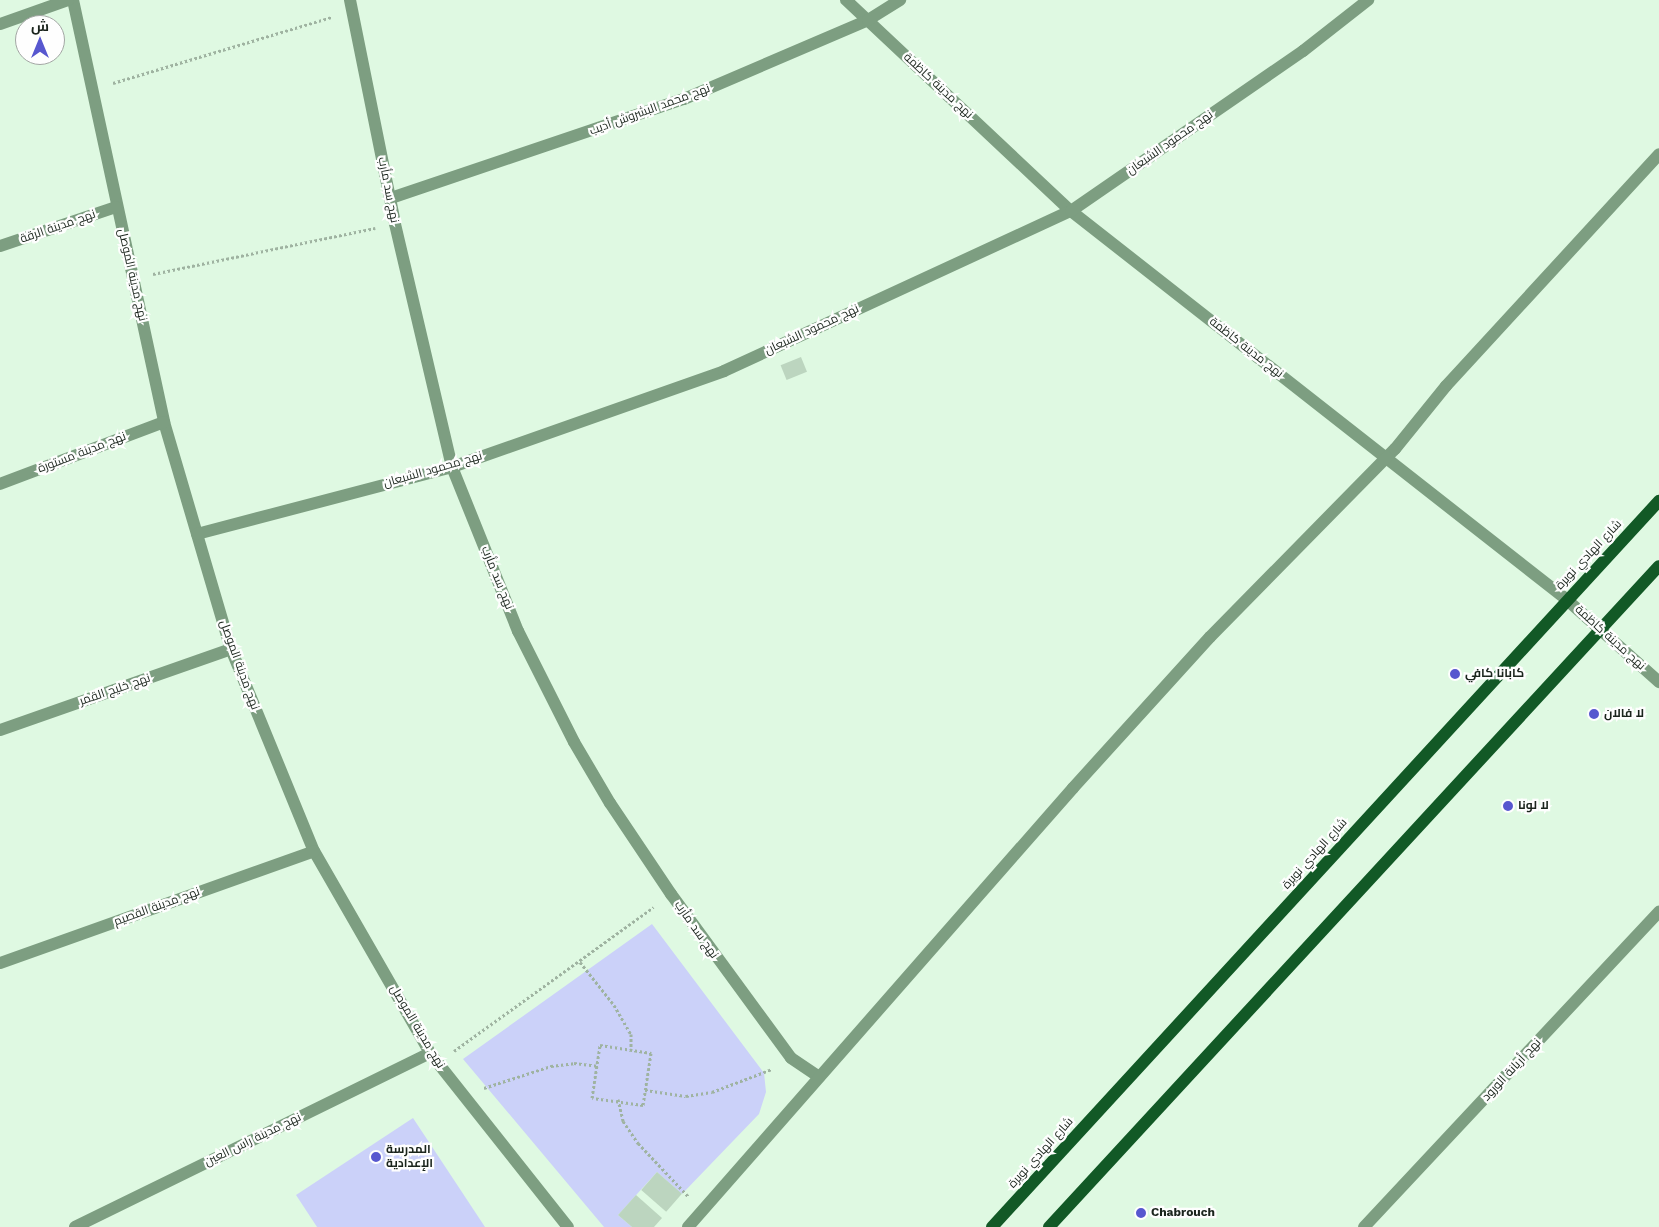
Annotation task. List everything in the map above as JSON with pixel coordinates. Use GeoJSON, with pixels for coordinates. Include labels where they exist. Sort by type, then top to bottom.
{"type":"FeatureCollection","features":[{"type":"Feature","properties":{"kind":"main road","name":"شارع الهادي نويرة"},"geometry":{"type":"LineString","coordinates":[[992,1227],[1566,599],[1659,501]]}},
{"type":"Feature","properties":{"kind":"main road"},"geometry":{"type":"LineString","coordinates":[[1049,1227],[1659,566]]}},
{"type":"Feature","properties":{"kind":"street"},"geometry":{"type":"LineString","coordinates":[[0,24],[68,0]]}},
{"type":"Feature","properties":{"kind":"street","name":"نهج مدينة الموصل"},"geometry":{"type":"LineString","coordinates":[[73,0],[93,88],[116,207],[164,422],[231,649],[314,851],[434,1058],[568,1227]]}},
{"type":"Feature","properties":{"kind":"street","name":"نهج مدينة كاظمة"},"geometry":{"type":"LineString","coordinates":[[846,0],[1070,211],[1566,599],[1659,682]]}},
{"type":"Feature","properties":{"kind":"street","name":"نهج محمد البشروش أديب"},"geometry":{"type":"LineString","coordinates":[[391,198],[684,100],[868,20],[900,0]]}},
{"type":"Feature","properties":{"kind":"street","name":"نهج محمود الشبعان"},"geometry":{"type":"LineString","coordinates":[[197,534],[452,467],[724,371],[1070,211],[1303,51],[1368,0]]}},
{"type":"Feature","properties":{"kind":"street","name":"نهج سد مأرب"},"geometry":{"type":"LineString","coordinates":[[352,6],[395,224],[452,467],[518,631],[574,742],[610,804],[671,894],[791,1058],[819,1077]]}},
{"type":"Feature","properties":{"kind":"street"},"geometry":{"type":"LineString","coordinates":[[688,1227],[1072,788],[1210,637],[1386,458],[1522,300],[1659,154]]}},
{"type":"Feature","properties":{"kind":"street","name":"نهج مدينة الرقة"},"geometry":{"type":"LineString","coordinates":[[0,246],[116,207]]}},
{"type":"Feature","properties":{"kind":"street","name":"نهج مدينة مستورة"},"geometry":{"type":"LineString","coordinates":[[0,484],[164,422]]}},
{"type":"Feature","properties":{"kind":"street","name":"نهج خليج القمر"},"geometry":{"type":"LineString","coordinates":[[0,730],[231,649]]}},
{"type":"Feature","properties":{"kind":"street","name":"نهج مدينة القصيم"},"geometry":{"type":"LineString","coordinates":[[0,963],[314,851]]}},
{"type":"Feature","properties":{"kind":"street","name":"نهج أريانة الورود"},"geometry":{"type":"LineString","coordinates":[[1364,1227],[1659,912]]}},
{"type":"Feature","properties":{"kind":"street","name":"نهج مدينة راس العين"},"geometry":{"type":"LineString","coordinates":[[75,1227],[434,1058]]}},
{"type":"Feature","properties":{"kind":"path"},"geometry":{"type":"LineString","coordinates":[[93,88],[352,6]]}},
{"type":"Feature","properties":{"kind":"path"},"geometry":{"type":"LineString","coordinates":[[133,278],[395,224]]}},
{"type":"Feature","properties":{"kind":"path"},"geometry":{"type":"LineString","coordinates":[[434,1058],[580,962],[671,894]]}},
{"type":"Feature","properties":{"kind":"path"},"geometry":{"type":"LineString","coordinates":[[580,962],[614,1005],[631,1034],[631,1050]]}},
{"type":"Feature","properties":{"kind":"path"},"geometry":{"type":"LineString","coordinates":[[600,1045],[631,1050],[651,1053],[643,1105],[618,1099],[592,1098],[600,1045]]}},
{"type":"Feature","properties":{"kind":"path"},"geometry":{"type":"LineString","coordinates":[[645,1090],[686,1096],[712,1092],[764,1073],[791,1058]]}},
{"type":"Feature","properties":{"kind":"path"},"geometry":{"type":"LineString","coordinates":[[463,1096],[551,1066],[574,1063],[597,1066]]}},
{"type":"Feature","properties":{"kind":"path"},"geometry":{"type":"LineString","coordinates":[[618,1099],[623,1122],[638,1143],[702,1212]]}},
{"type":"Feature","properties":{"kind":"shaded area"},"geometry":{"type":"Polygon","coordinates":[[[652,924],[764,1073],[766,1092],[759,1114],[682,1194],[657,1172],[618,1215],[632,1227],[604,1227],[463,1059],[652,924]]]}},
{"type":"Feature","properties":{"kind":"shaded area"},"geometry":{"type":"Polygon","coordinates":[[[413,1118],[485,1227],[317,1227],[296,1195],[413,1118]]]}},
{"type":"Feature","properties":{"kind":"building"},"geometry":{"type":"Polygon","coordinates":[[[801,357],[807,372],[787,380],[781,365],[801,357]]]}},
{"type":"Feature","properties":{"kind":"building"},"geometry":{"type":"Polygon","coordinates":[[[657,1172],[682,1194],[666,1212],[641,1190],[657,1172]]]}},
{"type":"Feature","properties":{"kind":"building"},"geometry":{"type":"Polygon","coordinates":[[[636,1195],[662,1218],[654,1227],[632,1227],[618,1215],[636,1195]]]}},
{"type":"Feature","properties":{"kind":"place","name":"كابانا كافي"},"geometry":{"type":"Point","coordinates":[1455,674]}},
{"type":"Feature","properties":{"kind":"place","name":"لا فالان"},"geometry":{"type":"Point","coordinates":[1594,714]}},
{"type":"Feature","properties":{"kind":"place","name":"لا لونا"},"geometry":{"type":"Point","coordinates":[1508,806]}},
{"type":"Feature","properties":{"kind":"place","name":"المدرسة الإعدادية"},"geometry":{"type":"Point","coordinates":[376,1157]}},
{"type":"Feature","properties":{"kind":"place","name":"Chabrouch"},"geometry":{"type":"Point","coordinates":[1141,1213]}}]}
